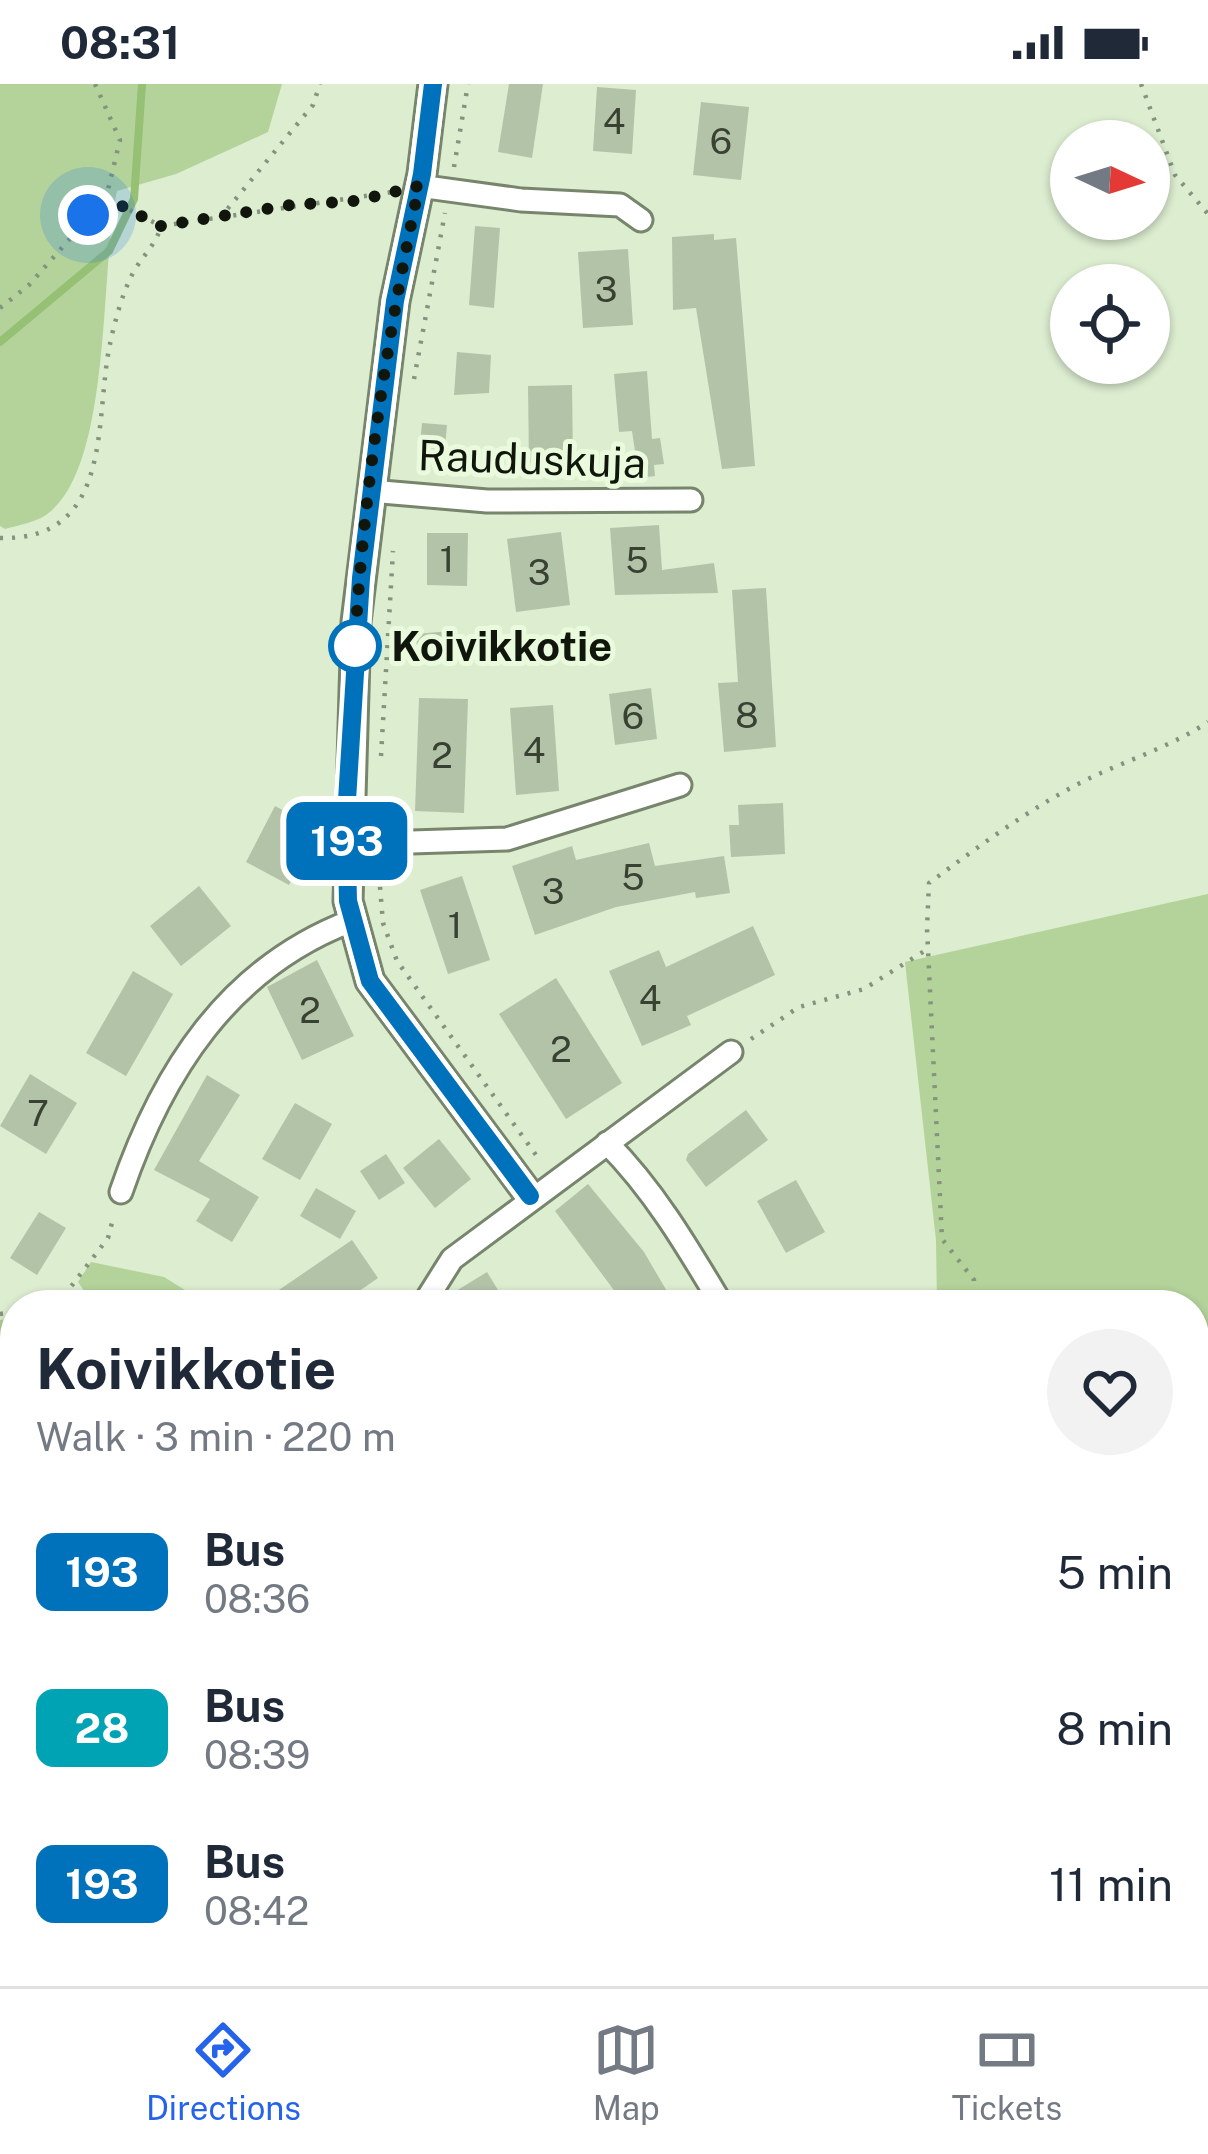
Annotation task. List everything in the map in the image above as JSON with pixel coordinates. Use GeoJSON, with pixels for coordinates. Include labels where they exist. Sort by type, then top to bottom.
{"type":"FeatureCollection","features":[{"type":"Feature","properties":{"kind":"street"},"geometry":{"type":"LineString","coordinates":[[433,84],[419,186],[395,301],[356,622],[361,844],[351,921],[370,981],[400,1027],[542,1188]]}},
{"type":"Feature","properties":{"kind":"street"},"geometry":{"type":"LineString","coordinates":[[419,186],[620,205],[641,220]]}},
{"type":"Feature","properties":{"kind":"street","name":"Rauduskuja"},"geometry":{"type":"LineString","coordinates":[[370,491],[508,502],[691,500]]}},
{"type":"Feature","properties":{"kind":"street"},"geometry":{"type":"LineString","coordinates":[[361,844],[507,839],[680,785]]}},
{"type":"Feature","properties":{"kind":"street"},"geometry":{"type":"LineString","coordinates":[[121,1192],[167,1080],[226,1000],[280,955],[351,921]]}},
{"type":"Feature","properties":{"kind":"street"},"geometry":{"type":"LineString","coordinates":[[432,1290],[452,1259],[731,1052]]}},
{"type":"Feature","properties":{"kind":"street"},"geometry":{"type":"LineString","coordinates":[[607,1143],[673,1225],[713,1290]]}},
{"type":"Feature","properties":{"kind":"path"},"geometry":{"type":"LineString","coordinates":[[0,308],[29,285],[106,198],[120,140],[95,84]]}},
{"type":"Feature","properties":{"kind":"path"},"geometry":{"type":"LineString","coordinates":[[220,219],[313,105],[320,84]]}},
{"type":"Feature","properties":{"kind":"path"},"geometry":{"type":"LineString","coordinates":[[412,400],[468,84]]}},
{"type":"Feature","properties":{"kind":"path"},"geometry":{"type":"LineString","coordinates":[[1141,84],[1175,175],[1208,214]]}},
{"type":"Feature","properties":{"kind":"path"},"geometry":{"type":"LineString","coordinates":[[106,198],[161,226],[419,186]]}},
{"type":"Feature","properties":{"kind":"path"},"geometry":{"type":"LineString","coordinates":[[0,538],[47,527],[85,494],[106,410],[110,344],[131,276],[157,240],[161,226]]}},
{"type":"Feature","properties":{"kind":"path"},"geometry":{"type":"LineString","coordinates":[[380,773],[394,539]]}},
{"type":"Feature","properties":{"kind":"path"},"geometry":{"type":"LineString","coordinates":[[974,1290],[974,1280],[942,1239],[927,949],[929,883],[1034,809],[1083,781],[1173,745],[1208,722]]}},
{"type":"Feature","properties":{"kind":"path"},"geometry":{"type":"LineString","coordinates":[[361,844],[397,961],[542,1188]]}},
{"type":"Feature","properties":{"kind":"path"},"geometry":{"type":"LineString","coordinates":[[731,1052],[799,1006],[864,989],[927,949]]}},
{"type":"Feature","properties":{"kind":"path"},"geometry":{"type":"LineString","coordinates":[[69,1290],[108,1238],[121,1192]]}},
{"type":"Feature","properties":{"kind":"green space"},"geometry":{"type":"Polygon","coordinates":[[[0,84],[282,84],[268,132],[176,174],[117,191],[100,368],[81,461],[64,496],[41,518],[5,529],[0,526],[0,84]]]}},
{"type":"Feature","properties":{"kind":"green space"},"geometry":{"type":"Polygon","coordinates":[[[1208,894],[1208,1290],[937,1290],[936,1240],[905,962],[1208,894]]]}},
{"type":"Feature","properties":{"kind":"green space"},"geometry":{"type":"Polygon","coordinates":[[[91,1262],[164,1277],[185,1290],[84,1290],[78,1282],[91,1262]]]}},
{"type":"Feature","properties":{"kind":"building"},"geometry":{"type":"Polygon","coordinates":[[[509,84],[543,84],[532,158],[498,152],[509,84]]]}},
{"type":"Feature","properties":{"kind":"building"},"geometry":{"type":"Polygon","coordinates":[[[597,87],[636,90],[632,154],[593,151],[597,87]]]}},
{"type":"Feature","properties":{"kind":"building"},"geometry":{"type":"Polygon","coordinates":[[[701,102],[749,107],[741,180],[693,175],[701,102]]]}},
{"type":"Feature","properties":{"kind":"building"},"geometry":{"type":"Polygon","coordinates":[[[475,226],[500,228],[494,308],[469,305],[475,226]]]}},
{"type":"Feature","properties":{"kind":"building"},"geometry":{"type":"Polygon","coordinates":[[[714,234],[714,240],[736,238],[755,466],[722,469],[696,308],[673,310],[672,237],[714,234]]]}},
{"type":"Feature","properties":{"kind":"building"},"geometry":{"type":"Polygon","coordinates":[[[628,249],[633,325],[583,328],[578,252],[628,249]]]}},
{"type":"Feature","properties":{"kind":"building"},"geometry":{"type":"Polygon","coordinates":[[[457,352],[491,355],[489,393],[454,395],[457,352]]]}},
{"type":"Feature","properties":{"kind":"building"},"geometry":{"type":"Polygon","coordinates":[[[647,371],[652,439],[660,438],[664,464],[654,465],[655,476],[639,478],[632,431],[619,432],[614,374],[647,371]]]}},
{"type":"Feature","properties":{"kind":"building"},"geometry":{"type":"Polygon","coordinates":[[[572,385],[573,462],[529,463],[528,386],[572,385]]]}},
{"type":"Feature","properties":{"kind":"building"},"geometry":{"type":"Polygon","coordinates":[[[422,423],[447,425],[444,458],[419,456],[422,423]]]}},
{"type":"Feature","properties":{"kind":"building"},"geometry":{"type":"Polygon","coordinates":[[[659,525],[662,570],[714,563],[718,593],[615,595],[610,528],[659,525]]]}},
{"type":"Feature","properties":{"kind":"building"},"geometry":{"type":"Polygon","coordinates":[[[561,532],[570,605],[516,612],[507,539],[561,532]]]}},
{"type":"Feature","properties":{"kind":"building"},"geometry":{"type":"Polygon","coordinates":[[[427,533],[468,533],[467,586],[427,585],[427,533]]]}},
{"type":"Feature","properties":{"kind":"building"},"geometry":{"type":"Polygon","coordinates":[[[766,588],[776,747],[724,752],[718,683],[738,682],[732,590],[766,588]]]}},
{"type":"Feature","properties":{"kind":"building"},"geometry":{"type":"Polygon","coordinates":[[[450,631],[452,655],[418,658],[416,634],[450,631]]]}},
{"type":"Feature","properties":{"kind":"building"},"geometry":{"type":"Polygon","coordinates":[[[651,688],[657,739],[615,745],[609,694],[651,688]]]}},
{"type":"Feature","properties":{"kind":"building"},"geometry":{"type":"Polygon","coordinates":[[[419,698],[468,699],[464,813],[415,811],[419,698]]]}},
{"type":"Feature","properties":{"kind":"building"},"geometry":{"type":"Polygon","coordinates":[[[553,705],[559,791],[516,795],[510,708],[553,705]]]}},
{"type":"Feature","properties":{"kind":"building"},"geometry":{"type":"Polygon","coordinates":[[[783,803],[785,854],[731,857],[729,825],[739,825],[738,805],[783,803]]]}},
{"type":"Feature","properties":{"kind":"building"},"geometry":{"type":"Polygon","coordinates":[[[275,806],[319,829],[289,885],[246,862],[275,806]]]}},
{"type":"Feature","properties":{"kind":"building"},"geometry":{"type":"Polygon","coordinates":[[[649,843],[655,866],[724,856],[730,893],[696,898],[695,892],[616,907],[535,935],[512,866],[572,846],[576,860],[649,843]]]}},
{"type":"Feature","properties":{"kind":"building"},"geometry":{"type":"Polygon","coordinates":[[[462,876],[490,960],[448,974],[420,890],[462,876]]]}},
{"type":"Feature","properties":{"kind":"building"},"geometry":{"type":"Polygon","coordinates":[[[199,886],[231,926],[181,966],[150,926],[199,886]]]}},
{"type":"Feature","properties":{"kind":"building"},"geometry":{"type":"Polygon","coordinates":[[[753,926],[775,975],[687,1016],[691,1025],[642,1046],[609,971],[659,950],[666,967],[753,926]]]}},
{"type":"Feature","properties":{"kind":"building"},"geometry":{"type":"Polygon","coordinates":[[[317,960],[354,1036],[302,1060],[267,987],[317,960]]]}},
{"type":"Feature","properties":{"kind":"building"},"geometry":{"type":"Polygon","coordinates":[[[133,971],[173,994],[126,1076],[86,1053],[133,971]]]}},
{"type":"Feature","properties":{"kind":"building"},"geometry":{"type":"Polygon","coordinates":[[[556,978],[622,1083],[566,1119],[499,1014],[556,978]]]}},
{"type":"Feature","properties":{"kind":"building"},"geometry":{"type":"Polygon","coordinates":[[[30,1074],[77,1103],[46,1154],[0,1126],[30,1074]]]}},
{"type":"Feature","properties":{"kind":"building"},"geometry":{"type":"Polygon","coordinates":[[[207,1075],[240,1095],[199,1161],[259,1197],[232,1242],[196,1221],[210,1199],[154,1170],[207,1075]]]}},
{"type":"Feature","properties":{"kind":"building"},"geometry":{"type":"Polygon","coordinates":[[[295,1103],[332,1124],[300,1180],[262,1159],[295,1103]]]}},
{"type":"Feature","properties":{"kind":"building"},"geometry":{"type":"Polygon","coordinates":[[[746,1110],[768,1140],[706,1187],[686,1160],[688,1154],[746,1110]]]}},
{"type":"Feature","properties":{"kind":"building"},"geometry":{"type":"Polygon","coordinates":[[[439,1139],[471,1179],[435,1208],[403,1168],[439,1139]]]}},
{"type":"Feature","properties":{"kind":"building"},"geometry":{"type":"Polygon","coordinates":[[[386,1154],[405,1183],[379,1200],[360,1171],[386,1154]]]}},
{"type":"Feature","properties":{"kind":"building"},"geometry":{"type":"Polygon","coordinates":[[[796,1180],[825,1232],[786,1253],[757,1201],[796,1180]]]}},
{"type":"Feature","properties":{"kind":"building"},"geometry":{"type":"Polygon","coordinates":[[[588,1184],[644,1252],[666,1290],[614,1290],[555,1211],[588,1184]]]}},
{"type":"Feature","properties":{"kind":"building"},"geometry":{"type":"Polygon","coordinates":[[[316,1188],[356,1211],[340,1239],[300,1216],[316,1188]]]}},
{"type":"Feature","properties":{"kind":"building"},"geometry":{"type":"Polygon","coordinates":[[[39,1212],[66,1228],[37,1275],[10,1258],[39,1212]]]}},
{"type":"Feature","properties":{"kind":"building"},"geometry":{"type":"Polygon","coordinates":[[[352,1240],[378,1278],[361,1290],[279,1290],[352,1240]]]}},
{"type":"Feature","properties":{"kind":"building"},"geometry":{"type":"Polygon","coordinates":[[[487,1272],[498,1290],[458,1290],[487,1272]]]}},
{"type":"Feature","properties":{"kind":"waterway"},"geometry":{"type":"LineString","coordinates":[[0,342],[109,251],[134,199],[142,84]]}},
{"type":"Feature","properties":{"kind":"bus line","name":"193"},"geometry":{"type":"LineString","coordinates":[[433,84],[422,174],[395,301],[356,622],[346,816],[348,901],[370,981],[530,1196]]}},
{"type":"Feature","properties":{"kind":"place","name":"Koivikkotie"},"geometry":{"type":"Point","coordinates":[355,646]}},
{"type":"Feature","properties":{"kind":"route"},"geometry":{"type":"LineString","coordinates":[[88,215],[106,198],[161,226],[290,205],[355,201],[419,186],[395,301],[374,450],[354,661],[355,646]]}}]}
